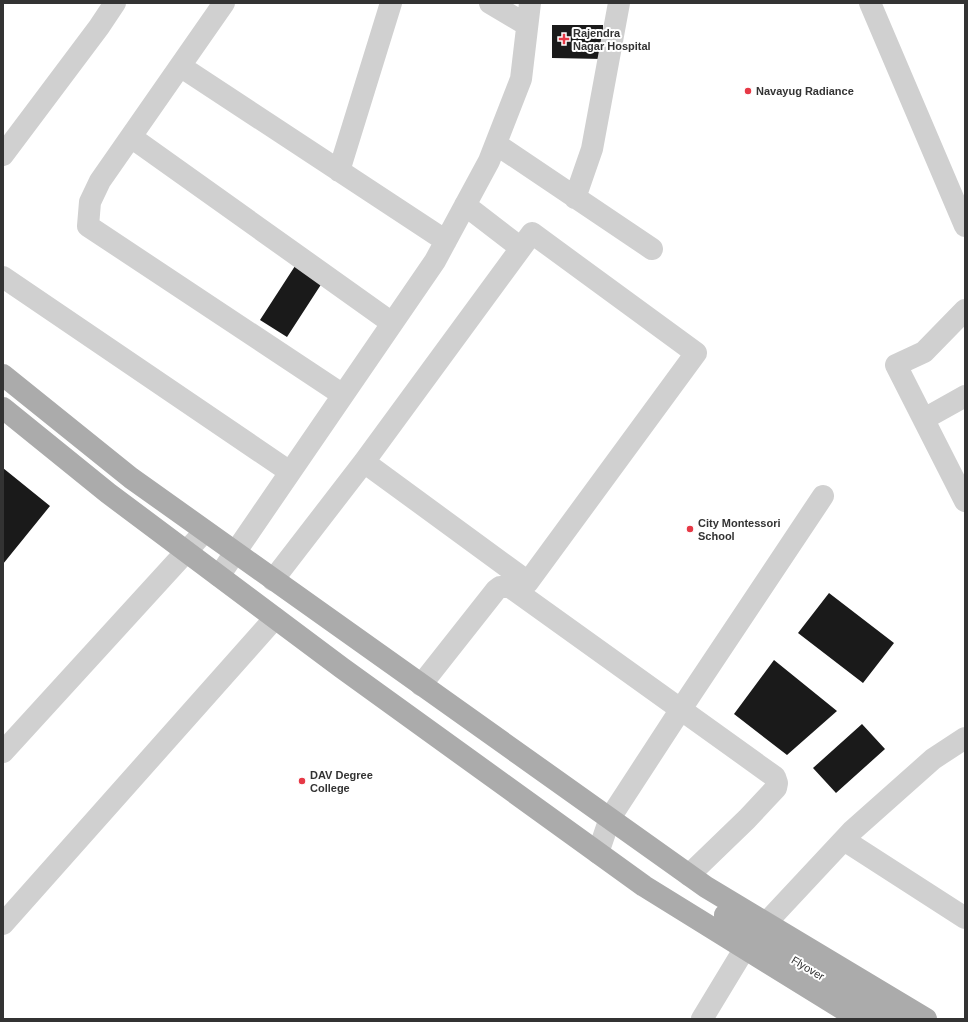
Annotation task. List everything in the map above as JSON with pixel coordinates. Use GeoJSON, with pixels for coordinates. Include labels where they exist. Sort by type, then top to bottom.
{"type":"FeatureCollection","features":[{"type":"Feature","properties":{"kind":"main road"},"geometry":{"type":"LineString","coordinates":[[3,375],[131,478],[694,878],[756,936],[859,1019]]}},
{"type":"Feature","properties":{"kind":"main road"},"geometry":{"type":"LineString","coordinates":[[3,408],[108,493],[342,668],[644,886],[677,906],[756,936],[926,1019]]}},
{"type":"Feature","properties":{"kind":"main road","name":"Flyover"},"geometry":{"type":"LineString","coordinates":[[694,878],[725,915],[792,960],[893,1019]]}},
{"type":"Feature","properties":{"kind":"main road","name":"Flyover"},"geometry":{"type":"LineString","coordinates":[[677,906],[725,915]]}},
{"type":"Feature","properties":{"kind":"street"},"geometry":{"type":"LineString","coordinates":[[3,155],[99,27],[115,3]]}},
{"type":"Feature","properties":{"kind":"street"},"geometry":{"type":"LineString","coordinates":[[224,3],[100,181],[90,202],[88,226],[343,395]]}},
{"type":"Feature","properties":{"kind":"street"},"geometry":{"type":"LineString","coordinates":[[339,171],[391,3]]}},
{"type":"Feature","properties":{"kind":"street"},"geometry":{"type":"LineString","coordinates":[[490,3],[527,25]]}},
{"type":"Feature","properties":{"kind":"street"},"geometry":{"type":"LineString","coordinates":[[219,576],[435,261],[446,241],[489,161],[521,79],[530,3]]}},
{"type":"Feature","properties":{"kind":"street"},"geometry":{"type":"LineString","coordinates":[[576,198],[592,149],[619,3]]}},
{"type":"Feature","properties":{"kind":"street"},"geometry":{"type":"LineString","coordinates":[[870,3],[965,226]]}},
{"type":"Feature","properties":{"kind":"street"},"geometry":{"type":"LineString","coordinates":[[180,66],[446,241]]}},
{"type":"Feature","properties":{"kind":"street"},"geometry":{"type":"LineString","coordinates":[[131,137],[392,323]]}},
{"type":"Feature","properties":{"kind":"street"},"geometry":{"type":"LineString","coordinates":[[496,144],[652,249]]}},
{"type":"Feature","properties":{"kind":"street"},"geometry":{"type":"LineString","coordinates":[[465,205],[521,248]]}},
{"type":"Feature","properties":{"kind":"street"},"geometry":{"type":"LineString","coordinates":[[273,580],[364,462],[532,234],[696,353],[528,582],[364,462]]}},
{"type":"Feature","properties":{"kind":"street"},"geometry":{"type":"LineString","coordinates":[[3,277],[290,472]]}},
{"type":"Feature","properties":{"kind":"street"},"geometry":{"type":"LineString","coordinates":[[963,494],[896,364],[924,352],[965,310]]}},
{"type":"Feature","properties":{"kind":"street"},"geometry":{"type":"LineString","coordinates":[[924,419],[965,396]]}},
{"type":"Feature","properties":{"kind":"street"},"geometry":{"type":"LineString","coordinates":[[598,853],[610,818],[823,496]]}},
{"type":"Feature","properties":{"kind":"street"},"geometry":{"type":"LineString","coordinates":[[3,752],[205,531]]}},
{"type":"Feature","properties":{"kind":"street"},"geometry":{"type":"LineString","coordinates":[[421,685],[496,590],[500,587],[510,587],[775,777],[777,783],[776,788],[694,878]]}},
{"type":"Feature","properties":{"kind":"street"},"geometry":{"type":"LineString","coordinates":[[3,924],[275,618]]}},
{"type":"Feature","properties":{"kind":"street"},"geometry":{"type":"LineString","coordinates":[[702,1019],[756,936],[852,831],[933,759],[965,738]]}},
{"type":"Feature","properties":{"kind":"street"},"geometry":{"type":"LineString","coordinates":[[844,840],[965,918]]}},
{"type":"Feature","properties":{"kind":"building"},"geometry":{"type":"Polygon","coordinates":[[[552,25],[603,25],[603,59],[552,58],[552,25]]]}},
{"type":"Feature","properties":{"kind":"building"},"geometry":{"type":"Polygon","coordinates":[[[295,266],[322,283],[287,337],[260,320],[295,266]]]}},
{"type":"Feature","properties":{"kind":"building"},"geometry":{"type":"Polygon","coordinates":[[[3,468],[50,506],[3,564],[3,468]]]}},
{"type":"Feature","properties":{"kind":"building"},"geometry":{"type":"Polygon","coordinates":[[[829,593],[894,643],[863,683],[798,633],[829,593]]]}},
{"type":"Feature","properties":{"kind":"building"},"geometry":{"type":"Polygon","coordinates":[[[774,660],[837,711],[787,755],[734,714],[774,660]]]}},
{"type":"Feature","properties":{"kind":"building"},"geometry":{"type":"Polygon","coordinates":[[[862,724],[885,749],[836,793],[813,768],[862,724]]]}},
{"type":"Feature","properties":{"kind":"place","name":"Rajendra Nagar Hospital"},"geometry":{"type":"Point","coordinates":[564,39]}},
{"type":"Feature","properties":{"kind":"place","name":"Navayug Radiance"},"geometry":{"type":"Point","coordinates":[748,91]}},
{"type":"Feature","properties":{"kind":"place","name":"City Montessori School"},"geometry":{"type":"Point","coordinates":[690,529]}},
{"type":"Feature","properties":{"kind":"place","name":"DAV Degree College"},"geometry":{"type":"Point","coordinates":[302,781]}}]}
